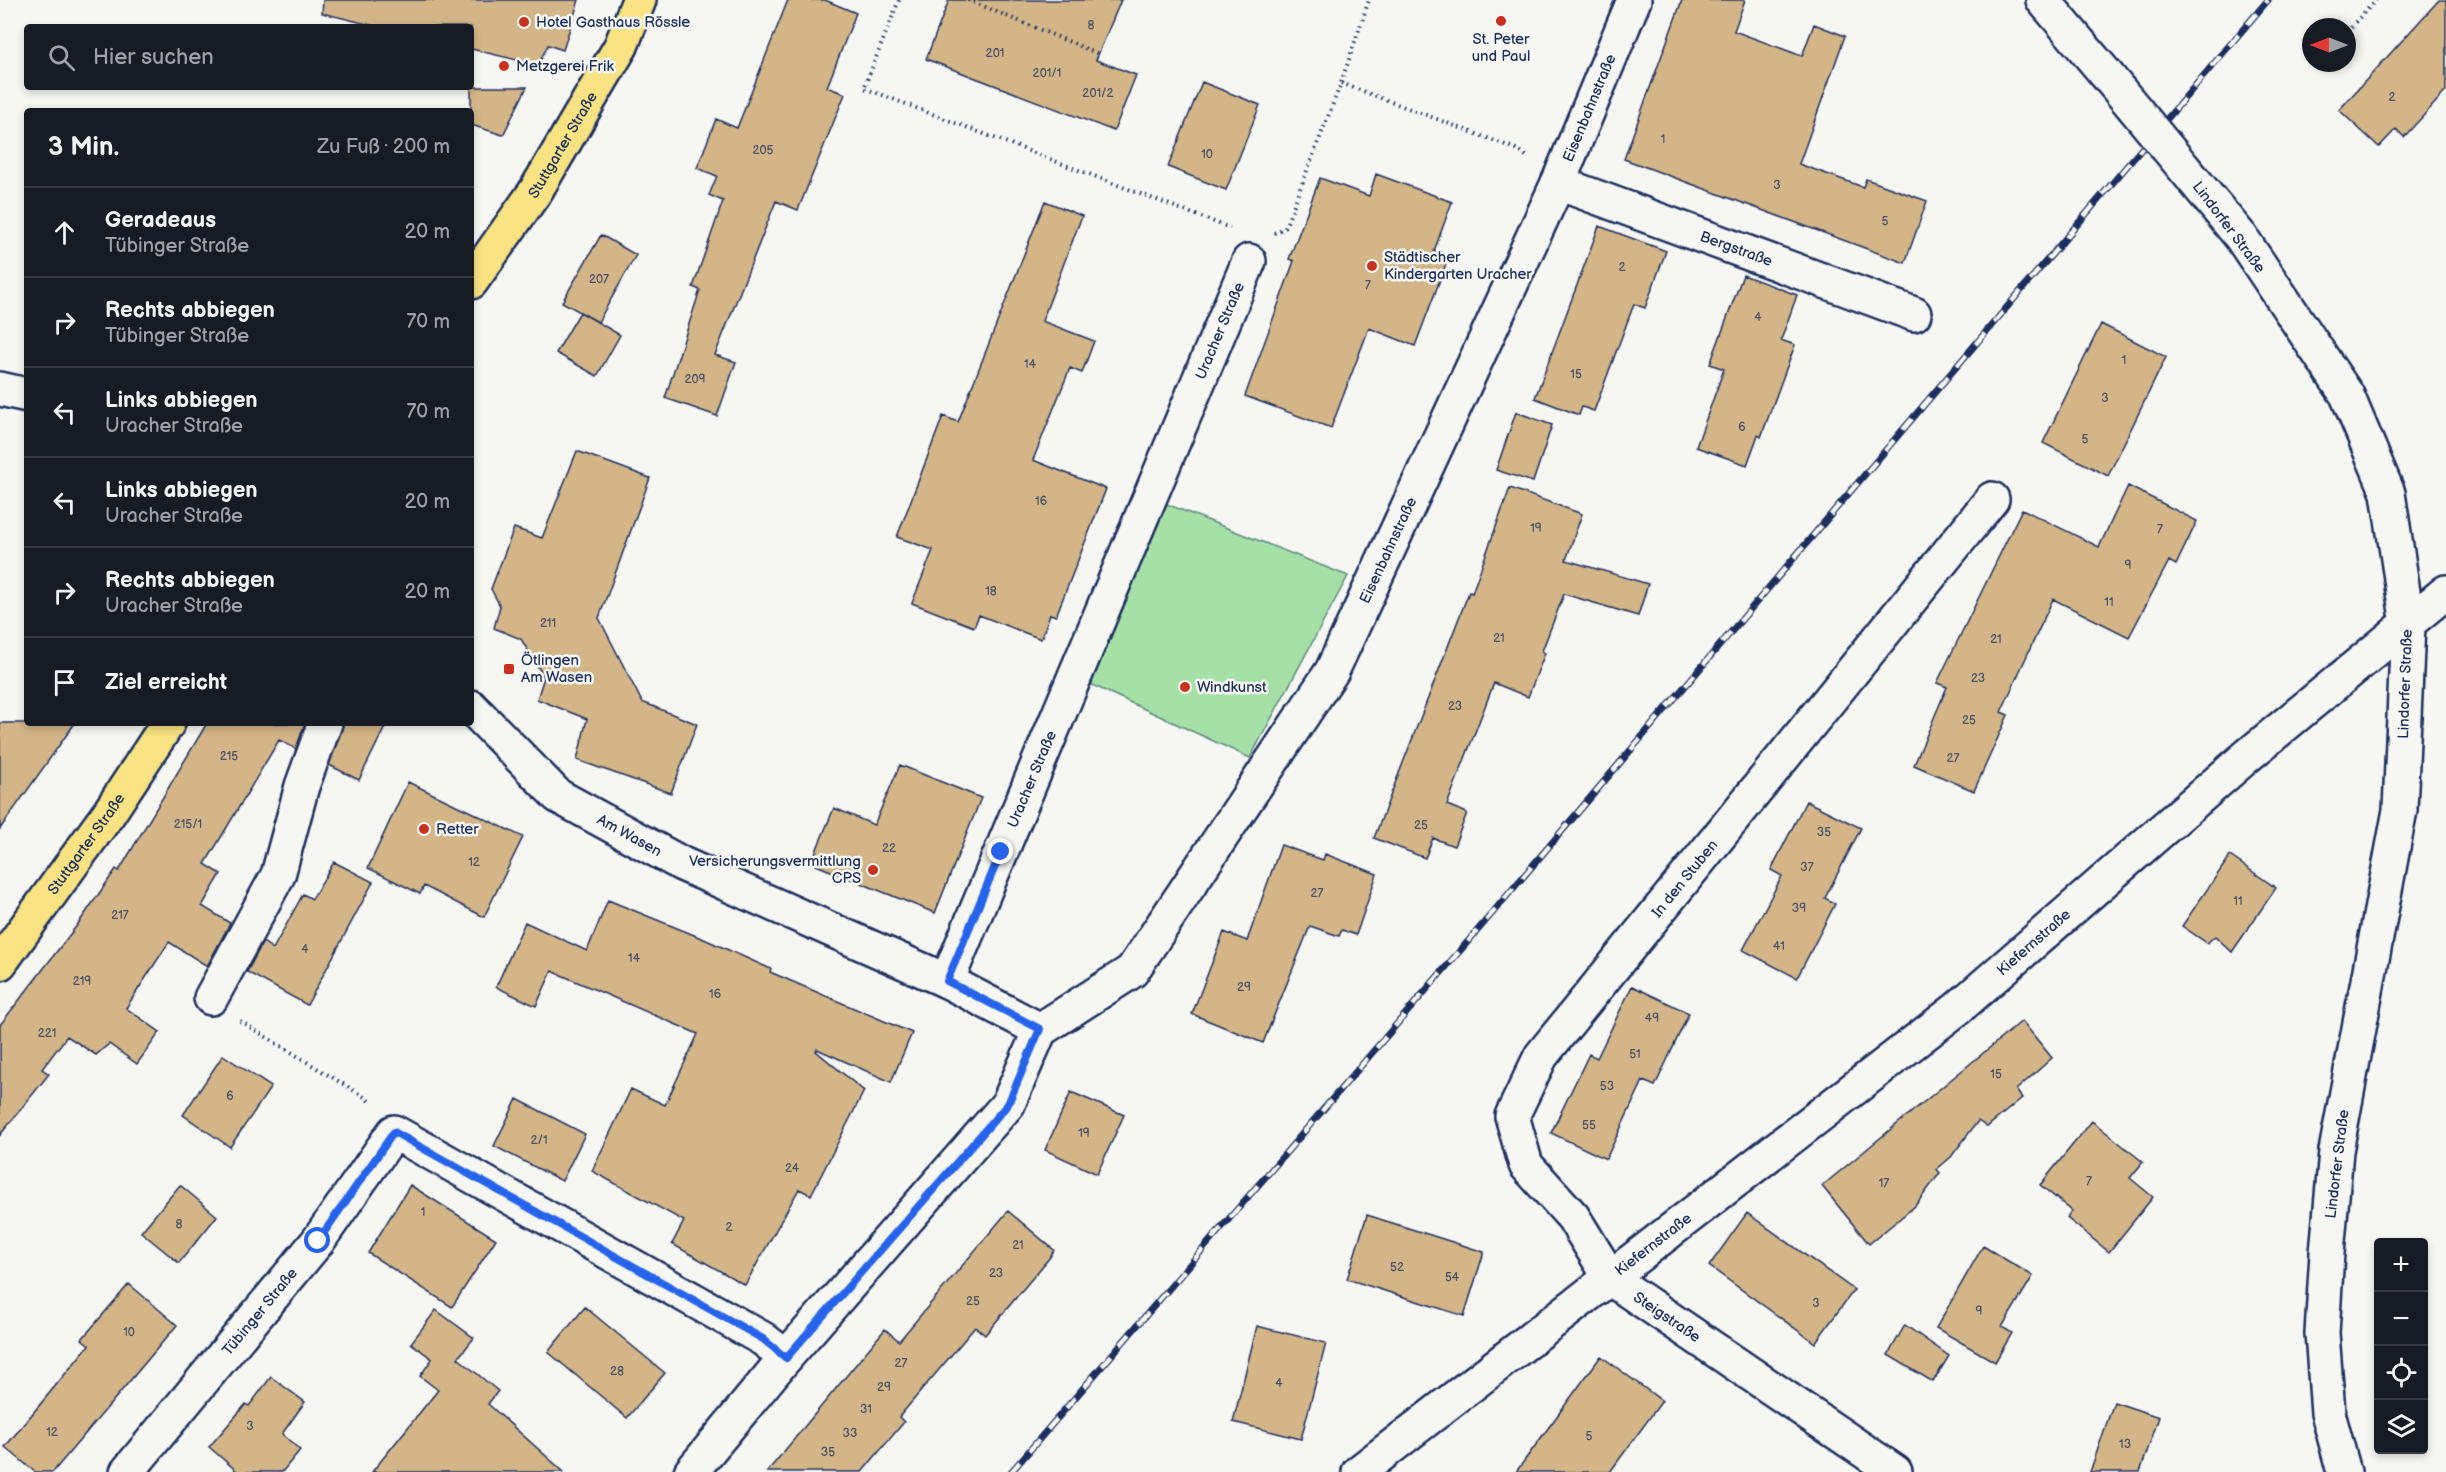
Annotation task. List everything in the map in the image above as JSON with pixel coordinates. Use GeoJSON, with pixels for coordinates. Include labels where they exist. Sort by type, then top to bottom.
{"type":"FeatureCollection","features":[{"type":"Feature","properties":{"kind":"main road","name":"Stuttgarter Straße"},"geometry":{"type":"LineString","coordinates":[[474,278],[535,192],[621,46],[639,0]]}},
{"type":"Feature","properties":{"kind":"main road","name":"Stuttgarter Straße"},"geometry":{"type":"LineString","coordinates":[[0,963],[109,813],[166,726]]}},
{"type":"Feature","properties":{"kind":"street","name":"Eisenbahnstraße"},"geometry":{"type":"LineString","coordinates":[[1040,1029],[1132,971],[1332,671],[1558,183],[1634,0]]}},
{"type":"Feature","properties":{"kind":"street","name":"Lindorfer Straße"},"geometry":{"type":"LineString","coordinates":[[2043,0],[2241,237],[2346,395],[2388,493],[2408,625],[2400,810],[2336,1151],[2322,1333],[2328,1413],[2344,1472]]}},
{"type":"Feature","properties":{"kind":"street","name":"Bergstraße"},"geometry":{"type":"LineString","coordinates":[[1558,183],[1914,314]]}},
{"type":"Feature","properties":{"kind":"street","name":"Uracher Straße"},"geometry":{"type":"LineString","coordinates":[[947,981],[1254,250]]}},
{"type":"Feature","properties":{"kind":"street"},"geometry":{"type":"LineString","coordinates":[[0,389],[24,394]]}},
{"type":"Feature","properties":{"kind":"street","name":"In den Stuben"},"geometry":{"type":"LineString","coordinates":[[1611,1279],[1573,1217],[1526,1166],[1512,1116],[1541,1056],[1992,499]]}},
{"type":"Feature","properties":{"kind":"street","name":"Kiefernstraße"},"geometry":{"type":"LineString","coordinates":[[1611,1279],[1957,1009],[2246,757],[2446,592]]}},
{"type":"Feature","properties":{"kind":"street","name":"Am Wasen"},"geometry":{"type":"LineString","coordinates":[[474,710],[558,796],[682,864],[947,981]]}},
{"type":"Feature","properties":{"kind":"street"},"geometry":{"type":"LineString","coordinates":[[211,998],[278,875],[302,786],[325,726]]}},
{"type":"Feature","properties":{"kind":"street"},"geometry":{"type":"LineString","coordinates":[[691,1472],[786,1358],[1008,1104],[1040,1029],[947,981]]}},
{"type":"Feature","properties":{"kind":"street"},"geometry":{"type":"LineString","coordinates":[[394,1132],[763,1339],[786,1358]]}},
{"type":"Feature","properties":{"kind":"street","name":"Tübinger Straße"},"geometry":{"type":"LineString","coordinates":[[127,1472],[318,1241],[394,1132]]}},
{"type":"Feature","properties":{"kind":"street"},"geometry":{"type":"LineString","coordinates":[[1359,1472],[1611,1279]]}},
{"type":"Feature","properties":{"kind":"street","name":"Steigstraße"},"geometry":{"type":"LineString","coordinates":[[1611,1279],[1895,1472]]}},
{"type":"Feature","properties":{"kind":"path"},"geometry":{"type":"LineString","coordinates":[[899,0],[864,88],[1254,250],[1285,228],[1341,83],[1369,0]]}},
{"type":"Feature","properties":{"kind":"path"},"geometry":{"type":"LineString","coordinates":[[968,0],[1099,54]]}},
{"type":"Feature","properties":{"kind":"path"},"geometry":{"type":"LineString","coordinates":[[2356,21],[2376,0]]}},
{"type":"Feature","properties":{"kind":"path"},"geometry":{"type":"LineString","coordinates":[[1341,83],[1519,150],[1558,183]]}},
{"type":"Feature","properties":{"kind":"path"},"geometry":{"type":"LineString","coordinates":[[211,998],[222,1011],[366,1098],[394,1132]]}},
{"type":"Feature","properties":{"kind":"green space"},"geometry":{"type":"Polygon","coordinates":[[[1159,501],[1348,576],[1250,758],[1086,682],[1159,501]]]}},
{"type":"Feature","properties":{"kind":"building"},"geometry":{"type":"Polygon","coordinates":[[[323,0],[579,0],[563,50],[548,45],[538,65],[474,50],[474,24],[367,24],[322,13],[323,0]]]}},
{"type":"Feature","properties":{"kind":"building"},"geometry":{"type":"Polygon","coordinates":[[[788,0],[825,0],[856,13],[827,87],[845,94],[798,210],[776,201],[715,355],[736,362],[717,416],[665,398],[700,290],[693,287],[723,201],[709,195],[717,176],[697,168],[716,119],[737,128],[788,0]]]}},
{"type":"Feature","properties":{"kind":"building"},"geometry":{"type":"Polygon","coordinates":[[[949,0],[1121,0],[1096,60],[1136,75],[1114,131],[926,59],[949,0]]]}},
{"type":"Feature","properties":{"kind":"building"},"geometry":{"type":"Polygon","coordinates":[[[1682,0],[1745,0],[1734,31],[1802,56],[1814,24],[1845,36],[1799,164],[1863,187],[1866,179],[1927,201],[1905,263],[1624,159],[1682,0]]]}},
{"type":"Feature","properties":{"kind":"building"},"geometry":{"type":"Polygon","coordinates":[[[2439,0],[2446,0],[2446,91],[2404,137],[2396,129],[2379,147],[2339,110],[2439,0]]]}},
{"type":"Feature","properties":{"kind":"building"},"geometry":{"type":"Polygon","coordinates":[[[1202,82],[1260,105],[1226,190],[1168,167],[1202,82]]]}},
{"type":"Feature","properties":{"kind":"building"},"geometry":{"type":"Polygon","coordinates":[[[474,87],[527,87],[503,135],[474,126],[474,108],[471,108],[471,90],[474,90],[474,87]]]}},
{"type":"Feature","properties":{"kind":"building"},"geometry":{"type":"Polygon","coordinates":[[[1376,174],[1452,202],[1434,251],[1449,256],[1415,346],[1369,328],[1331,428],[1245,396],[1294,261],[1289,259],[1320,178],[1369,196],[1376,174]]]}},
{"type":"Feature","properties":{"kind":"building"},"geometry":{"type":"Polygon","coordinates":[[[1045,201],[1082,216],[1042,321],[1094,341],[1082,373],[1070,368],[1033,460],[1106,489],[1056,616],[1050,614],[1041,639],[979,615],[974,627],[912,603],[933,550],[897,537],[943,416],[958,422],[1045,201]]]}},
{"type":"Feature","properties":{"kind":"building"},"geometry":{"type":"Polygon","coordinates":[[[1599,226],[1666,251],[1645,308],[1634,304],[1594,411],[1582,407],[1579,415],[1535,398],[1599,226]]]}},
{"type":"Feature","properties":{"kind":"building"},"geometry":{"type":"Polygon","coordinates":[[[601,235],[636,255],[598,322],[562,302],[601,235]]]}},
{"type":"Feature","properties":{"kind":"building"},"geometry":{"type":"Polygon","coordinates":[[[1743,275],[1797,295],[1781,340],[1795,345],[1761,437],[1758,435],[1747,465],[1696,447],[1724,369],[1710,364],[1743,275]]]}},
{"type":"Feature","properties":{"kind":"building"},"geometry":{"type":"Polygon","coordinates":[[[580,312],[620,335],[597,376],[556,353],[580,312]]]}},
{"type":"Feature","properties":{"kind":"building"},"geometry":{"type":"Polygon","coordinates":[[[2101,324],[2166,357],[2108,476],[2043,443],[2101,324]]]}},
{"type":"Feature","properties":{"kind":"building"},"geometry":{"type":"Polygon","coordinates":[[[1516,412],[1552,425],[1533,482],[1496,470],[1516,412]]]}},
{"type":"Feature","properties":{"kind":"building"},"geometry":{"type":"Polygon","coordinates":[[[577,451],[650,478],[599,618],[642,702],[697,724],[671,793],[577,760],[587,719],[537,699],[544,677],[521,639],[494,628],[500,606],[491,589],[514,528],[542,538],[577,451]]]}},
{"type":"Feature","properties":{"kind":"building"},"geometry":{"type":"Polygon","coordinates":[[[2128,486],[2197,521],[2176,565],[2169,561],[2129,637],[2053,599],[2001,712],[2008,715],[1974,791],[1914,765],[1947,687],[1937,683],[2022,509],[2099,547],[2128,486]]]}},
{"type":"Feature","properties":{"kind":"building"},"geometry":{"type":"Polygon","coordinates":[[[1510,488],[1582,514],[1566,560],[1648,584],[1638,616],[1564,594],[1542,651],[1545,653],[1528,697],[1494,683],[1447,805],[1467,813],[1454,846],[1433,838],[1425,858],[1374,838],[1469,592],[1472,593],[1510,488]]]}},
{"type":"Feature","properties":{"kind":"building"},"geometry":{"type":"Polygon","coordinates":[[[0,723],[24,723],[24,726],[73,726],[0,829],[0,723]]]}},
{"type":"Feature","properties":{"kind":"building"},"geometry":{"type":"Polygon","coordinates":[[[205,726],[304,726],[296,749],[279,740],[205,864],[221,874],[202,906],[230,923],[207,966],[169,942],[126,1008],[160,1032],[137,1064],[109,1044],[96,1055],[67,1036],[42,1069],[49,1074],[0,1135],[0,1025],[78,924],[116,869],[119,871],[205,726]]]}},
{"type":"Feature","properties":{"kind":"building"},"geometry":{"type":"Polygon","coordinates":[[[342,726],[386,726],[359,780],[329,765],[342,726]]]}},
{"type":"Feature","properties":{"kind":"building"},"geometry":{"type":"Polygon","coordinates":[[[900,765],[981,798],[935,913],[811,863],[834,808],[874,825],[900,765]]]}},
{"type":"Feature","properties":{"kind":"building"},"geometry":{"type":"Polygon","coordinates":[[[408,782],[523,837],[484,917],[424,886],[420,894],[368,868],[408,782]]]}},
{"type":"Feature","properties":{"kind":"building"},"geometry":{"type":"Polygon","coordinates":[[[1806,801],[1861,828],[1825,898],[1835,904],[1797,978],[1743,950],[1782,876],[1771,870],[1806,801]]]}},
{"type":"Feature","properties":{"kind":"building"},"geometry":{"type":"Polygon","coordinates":[[[1281,845],[1323,860],[1325,854],[1377,874],[1356,935],[1342,930],[1339,936],[1310,926],[1263,1043],[1192,1014],[1224,932],[1247,941],[1281,845]]]}},
{"type":"Feature","properties":{"kind":"building"},"geometry":{"type":"Polygon","coordinates":[[[2230,856],[2276,888],[2232,952],[2215,936],[2207,943],[2182,926],[2230,856]]]}},
{"type":"Feature","properties":{"kind":"building"},"geometry":{"type":"Polygon","coordinates":[[[334,862],[373,882],[307,1005],[247,972],[263,942],[273,949],[303,894],[312,899],[334,862]]]}},
{"type":"Feature","properties":{"kind":"building"},"geometry":{"type":"Polygon","coordinates":[[[608,900],[704,939],[771,969],[770,972],[912,1033],[891,1082],[817,1049],[816,1051],[864,1091],[811,1195],[799,1189],[745,1285],[672,1244],[684,1221],[592,1171],[631,1089],[665,1105],[698,1034],[552,971],[536,1006],[496,987],[525,922],[587,951],[608,900]]]}},
{"type":"Feature","properties":{"kind":"building"},"geometry":{"type":"Polygon","coordinates":[[[1632,986],[1689,1013],[1655,1086],[1643,1081],[1606,1159],[1551,1133],[1589,1054],[1597,1058],[1632,986]]]}},
{"type":"Feature","properties":{"kind":"building"},"geometry":{"type":"Polygon","coordinates":[[[2022,1021],[2052,1058],[2016,1090],[2022,1098],[1987,1127],[1978,1121],[1951,1157],[1937,1169],[1940,1173],[1915,1206],[1869,1244],[1822,1186],[2022,1021]]]}},
{"type":"Feature","properties":{"kind":"building"},"geometry":{"type":"Polygon","coordinates":[[[223,1055],[271,1087],[230,1147],[183,1115],[223,1055]]]}},
{"type":"Feature","properties":{"kind":"building"},"geometry":{"type":"Polygon","coordinates":[[[1071,1092],[1124,1115],[1097,1174],[1045,1150],[1071,1092]]]}},
{"type":"Feature","properties":{"kind":"building"},"geometry":{"type":"Polygon","coordinates":[[[517,1099],[585,1134],[562,1181],[494,1146],[517,1099]]]}},
{"type":"Feature","properties":{"kind":"building"},"geometry":{"type":"Polygon","coordinates":[[[2092,1121],[2143,1162],[2130,1178],[2153,1197],[2109,1252],[2067,1218],[2072,1211],[2040,1185],[2092,1121]]]}},
{"type":"Feature","properties":{"kind":"building"},"geometry":{"type":"Polygon","coordinates":[[[180,1185],[217,1216],[179,1263],[141,1232],[180,1185]]]}},
{"type":"Feature","properties":{"kind":"building"},"geometry":{"type":"Polygon","coordinates":[[[410,1185],[496,1239],[452,1307],[368,1253],[410,1185]]]}},
{"type":"Feature","properties":{"kind":"building"},"geometry":{"type":"Polygon","coordinates":[[[1008,1211],[1054,1250],[985,1335],[975,1327],[899,1417],[904,1422],[862,1472],[767,1472],[885,1329],[899,1341],[1008,1211]]]}},
{"type":"Feature","properties":{"kind":"building"},"geometry":{"type":"Polygon","coordinates":[[[1747,1213],[1854,1290],[1815,1343],[1709,1266],[1747,1213]]]}},
{"type":"Feature","properties":{"kind":"building"},"geometry":{"type":"Polygon","coordinates":[[[1367,1215],[1484,1252],[1464,1316],[1347,1279],[1367,1215]]]}},
{"type":"Feature","properties":{"kind":"building"},"geometry":{"type":"Polygon","coordinates":[[[1983,1246],[2033,1276],[2002,1327],[2012,1333],[1995,1362],[1936,1328],[1983,1246]]]}},
{"type":"Feature","properties":{"kind":"building"},"geometry":{"type":"Polygon","coordinates":[[[129,1284],[177,1325],[53,1472],[35,1472],[5,1447],[89,1345],[82,1339],[129,1284]]]}},
{"type":"Feature","properties":{"kind":"building"},"geometry":{"type":"Polygon","coordinates":[[[585,1307],[665,1373],[627,1418],[548,1352],[585,1307]]]}},
{"type":"Feature","properties":{"kind":"building"},"geometry":{"type":"Polygon","coordinates":[[[436,1310],[474,1338],[458,1358],[498,1391],[488,1404],[564,1472],[372,1472],[438,1390],[420,1376],[432,1359],[411,1343],[436,1310]]]}},
{"type":"Feature","properties":{"kind":"building"},"geometry":{"type":"Polygon","coordinates":[[[1905,1325],[1949,1356],[1933,1382],[1888,1355],[1905,1325]]]}},
{"type":"Feature","properties":{"kind":"building"},"geometry":{"type":"Polygon","coordinates":[[[1257,1326],[1326,1343],[1301,1439],[1233,1422],[1257,1326]]]}},
{"type":"Feature","properties":{"kind":"building"},"geometry":{"type":"Polygon","coordinates":[[[1601,1356],[1662,1401],[1610,1472],[1516,1472],[1601,1356]]]}},
{"type":"Feature","properties":{"kind":"building"},"geometry":{"type":"Polygon","coordinates":[[[271,1377],[305,1402],[282,1434],[300,1450],[282,1472],[238,1472],[209,1447],[246,1404],[249,1406],[271,1377]]]}},
{"type":"Feature","properties":{"kind":"building"},"geometry":{"type":"Polygon","coordinates":[[[2114,1402],[2159,1417],[2140,1472],[2090,1472],[2114,1402]]]}},
{"type":"Feature","properties":{"kind":"railway"},"geometry":{"type":"LineString","coordinates":[[1011,1472],[1483,924],[2268,0]]}},
{"type":"Feature","properties":{"kind":"place","name":"St. Peter und Paul"},"geometry":{"type":"Point","coordinates":[1501,21]}},
{"type":"Feature","properties":{"kind":"place","name":"Hotel Gasthaus Rössle"},"geometry":{"type":"Point","coordinates":[524,22]}},
{"type":"Feature","properties":{"kind":"place","name":"Metzgerei Frik"},"geometry":{"type":"Point","coordinates":[504,66]}},
{"type":"Feature","properties":{"kind":"place","name":"Städtischer Kindergarten Uracher"},"geometry":{"type":"Point","coordinates":[1372,266]}},
{"type":"Feature","properties":{"kind":"place","name":"Ötlingen Am Wasen"},"geometry":{"type":"Point","coordinates":[509,669]}},
{"type":"Feature","properties":{"kind":"place","name":"Windkunst"},"geometry":{"type":"Point","coordinates":[1185,687]}},
{"type":"Feature","properties":{"kind":"place","name":"Retter"},"geometry":{"type":"Point","coordinates":[424,829]}},
{"type":"Feature","properties":{"kind":"place","name":"Versicherungsvermittlung CPS"},"geometry":{"type":"Point","coordinates":[873,870]}},
{"type":"Feature","properties":{"kind":"route"},"geometry":{"type":"LineString","coordinates":[[318,1241],[394,1132],[763,1339],[786,1358],[1008,1104],[1040,1029],[947,981],[1001,852]]}}]}
